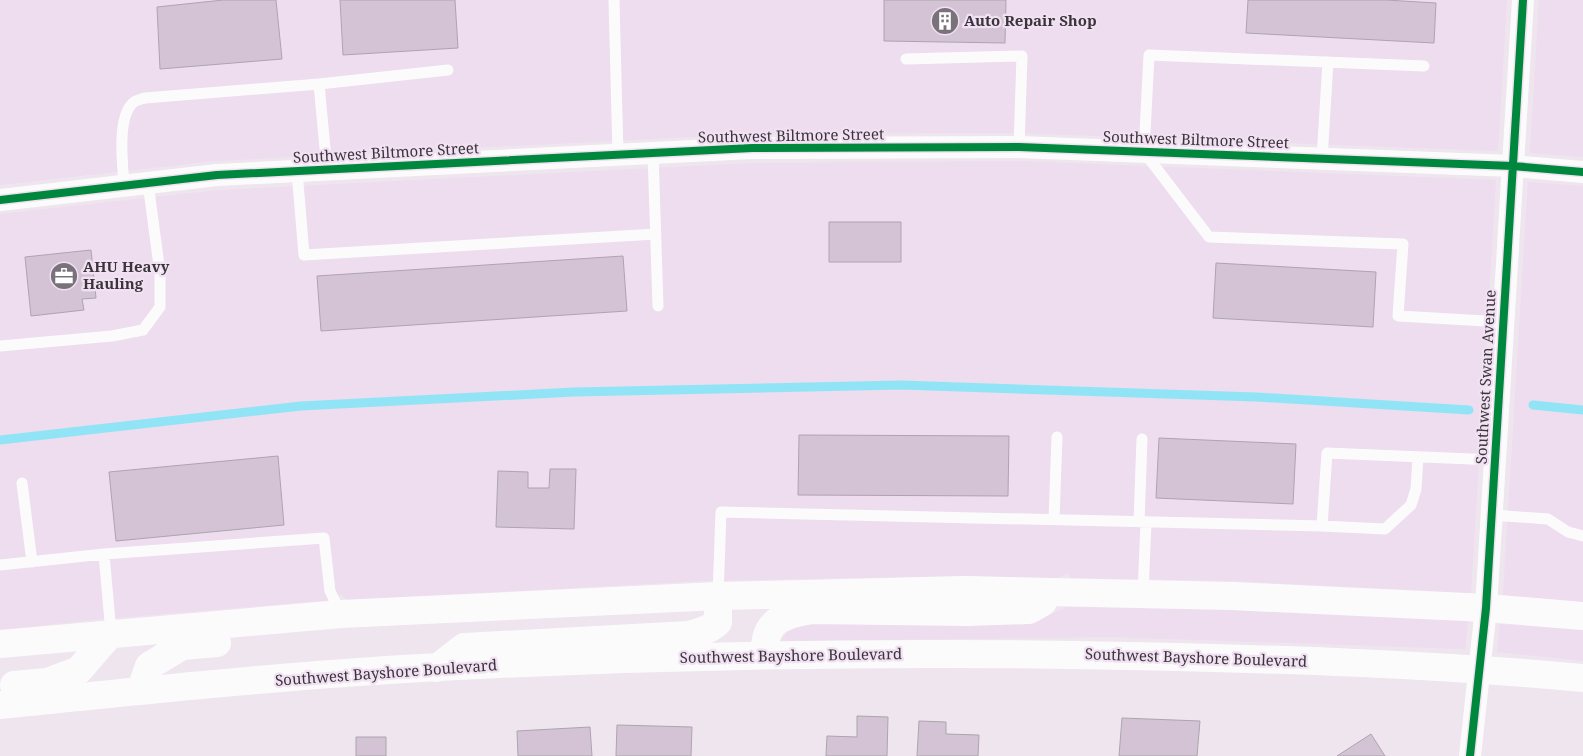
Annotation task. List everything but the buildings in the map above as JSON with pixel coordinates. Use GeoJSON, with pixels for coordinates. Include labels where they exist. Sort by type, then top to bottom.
{"type":"FeatureCollection","features":[{"type":"Feature","properties":{"kind":"main road"},"geometry":{"type":"LineString","coordinates":[[0,644],[341,614],[718,596],[965,590],[1232,596],[1486,608],[1583,616]]}},
{"type":"Feature","properties":{"kind":"main road"},"geometry":{"type":"LineString","coordinates":[[765,655],[764,641],[772,625],[795,612],[812,610],[968,612],[1029,610],[1062,593]]}},
{"type":"Feature","properties":{"kind":"main road"},"geometry":{"type":"LineString","coordinates":[[437,668],[464,647],[689,635],[702,632],[718,622],[718,596]]}},
{"type":"Feature","properties":{"kind":"main road"},"geometry":{"type":"LineString","coordinates":[[140,691],[149,666],[182,646],[306,636],[320,632],[341,614]]}},
{"type":"Feature","properties":{"kind":"main road"},"geometry":{"type":"LineString","coordinates":[[0,686],[47,682],[79,670],[111,633]]}},
{"type":"Feature","properties":{"kind":"main road","name":"Southwest Bayshore Boulevard"},"geometry":{"type":"LineString","coordinates":[[0,705],[140,691],[437,668],[765,655],[965,653],[1223,658],[1480,668],[1583,678]]}},
{"type":"Feature","properties":{"kind":"street","name":"Southwest Swan Avenue"},"geometry":{"type":"LineString","coordinates":[[1470,756],[1486,608],[1523,0]]}},
{"type":"Feature","properties":{"kind":"street","name":"Southwest Biltmore Street"},"geometry":{"type":"LineString","coordinates":[[0,200],[217,175],[752,148],[1019,147],[1513,166],[1583,172]]}},
{"type":"Feature","properties":{"kind":"lane"},"geometry":{"type":"LineString","coordinates":[[614,0],[618,155]]}},
{"type":"Feature","properties":{"kind":"lane"},"geometry":{"type":"LineString","coordinates":[[1424,66],[1149,55],[1144,152],[1209,237],[1403,244],[1398,316],[1503,322]]}},
{"type":"Feature","properties":{"kind":"lane"},"geometry":{"type":"LineString","coordinates":[[906,59],[1022,56],[1019,147]]}},
{"type":"Feature","properties":{"kind":"lane"},"geometry":{"type":"LineString","coordinates":[[1322,159],[1328,62]]}},
{"type":"Feature","properties":{"kind":"lane"},"geometry":{"type":"LineString","coordinates":[[124,186],[122,152],[124,118],[133,103],[145,98],[319,84],[448,70]]}},
{"type":"Feature","properties":{"kind":"lane"},"geometry":{"type":"LineString","coordinates":[[319,84],[327,170]]}},
{"type":"Feature","properties":{"kind":"lane"},"geometry":{"type":"LineString","coordinates":[[653,153],[658,306]]}},
{"type":"Feature","properties":{"kind":"lane"},"geometry":{"type":"LineString","coordinates":[[297,171],[304,255],[656,234]]}},
{"type":"Feature","properties":{"kind":"lane"},"geometry":{"type":"LineString","coordinates":[[0,346],[112,336],[143,330],[160,307],[160,273],[148,183]]}},
{"type":"Feature","properties":{"kind":"lane"},"geometry":{"type":"LineString","coordinates":[[1054,520],[1057,437]]}},
{"type":"Feature","properties":{"kind":"lane"},"geometry":{"type":"LineString","coordinates":[[1142,439],[1143,594]]}},
{"type":"Feature","properties":{"kind":"lane"},"geometry":{"type":"LineString","coordinates":[[1322,526],[1327,453],[1495,460]]}},
{"type":"Feature","properties":{"kind":"lane"},"geometry":{"type":"LineString","coordinates":[[718,596],[721,512],[1385,529],[1411,505],[1416,489],[1418,456]]}},
{"type":"Feature","properties":{"kind":"lane"},"geometry":{"type":"LineString","coordinates":[[22,483],[32,562]]}},
{"type":"Feature","properties":{"kind":"lane"},"geometry":{"type":"LineString","coordinates":[[1492,515],[1548,519],[1568,532],[1583,536]]}},
{"type":"Feature","properties":{"kind":"lane"},"geometry":{"type":"LineString","coordinates":[[0,565],[104,554],[324,538],[330,591],[341,614]]}},
{"type":"Feature","properties":{"kind":"lane"},"geometry":{"type":"LineString","coordinates":[[104,554],[111,633]]}},
{"type":"Feature","properties":{"kind":"shaded area"},"geometry":{"type":"Polygon","coordinates":[[[0,0],[1507,0],[1498,151],[1019,133],[751,134],[214,161],[0,185],[0,0]]]}},
{"type":"Feature","properties":{"kind":"shaded area"},"geometry":{"type":"Polygon","coordinates":[[[1539,0],[1583,0],[1583,157],[1530,153],[1539,0]]]}},
{"type":"Feature","properties":{"kind":"shaded area"},"geometry":{"type":"Polygon","coordinates":[[[1019,161],[1496,180],[1471,593],[1232,581],[1071,578],[1068,573],[1058,578],[964,576],[702,581],[347,600],[340,594],[333,600],[115,618],[108,613],[102,619],[0,630],[0,214],[219,190],[753,163],[1019,161]]]}},
{"type":"Feature","properties":{"kind":"shaded area"},"geometry":{"type":"Polygon","coordinates":[[[1528,182],[1583,186],[1583,602],[1503,595],[1528,182]]]}},
{"type":"Feature","properties":{"kind":"shaded area"},"geometry":{"type":"Polygon","coordinates":[[[1067,607],[1231,610],[1468,621],[1465,649],[1113,637],[781,641],[787,632],[800,626],[814,624],[1030,624],[1067,607]]]}},
{"type":"Feature","properties":{"kind":"shaded area"},"geometry":{"type":"Polygon","coordinates":[[[1500,624],[1583,630],[1583,661],[1497,652],[1500,624]]]}},
{"type":"Feature","properties":{"kind":"waterway"},"geometry":{"type":"LineString","coordinates":[[0,440],[301,406],[574,392],[901,385],[1256,397],[1469,410]]}},
{"type":"Feature","properties":{"kind":"waterway"},"geometry":{"type":"LineString","coordinates":[[1533,405],[1583,410]]}},
{"type":"Feature","properties":{"kind":"cycle path"},"geometry":{"type":"LineString","coordinates":[[1470,756],[1486,608],[1523,0]]}},
{"type":"Feature","properties":{"kind":"cycle path"},"geometry":{"type":"LineString","coordinates":[[0,200],[217,175],[752,148],[1019,147],[1513,166],[1583,172]]}},
{"type":"Feature","properties":{"kind":"place","name":"Auto Repair Shop"},"geometry":{"type":"Point","coordinates":[945,21]}},
{"type":"Feature","properties":{"kind":"place","name":"AHU Heavy Hauling"},"geometry":{"type":"Point","coordinates":[64,276]}}]}
